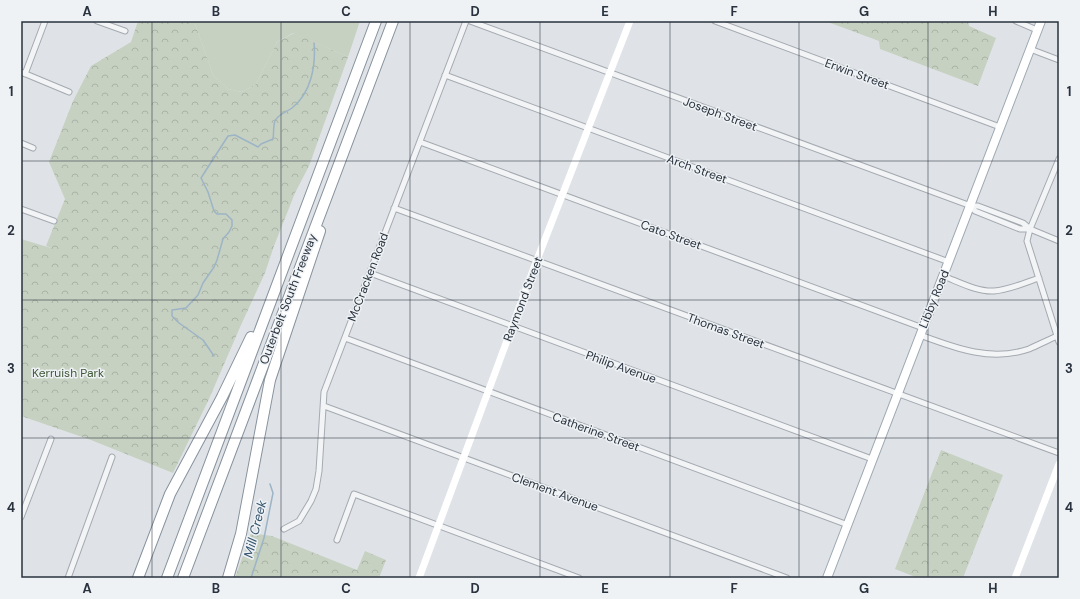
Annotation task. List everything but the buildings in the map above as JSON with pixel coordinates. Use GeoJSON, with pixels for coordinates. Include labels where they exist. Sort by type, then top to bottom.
{"type":"FeatureCollection","features":[{"type":"Feature","properties":{"kind":"highway","name":"Outerbelt South Freeway"},"geometry":{"type":"LineString","coordinates":[[167,578],[376,21]]}},
{"type":"Feature","properties":{"kind":"highway","name":"Outerbelt South Freeway"},"geometry":{"type":"LineString","coordinates":[[183,578],[393,21]]}},
{"type":"Feature","properties":{"kind":"highway"},"geometry":{"type":"LineString","coordinates":[[228,578],[241,534],[270,380],[324,222],[332,180]]}},
{"type":"Feature","properties":{"kind":"highway"},"geometry":{"type":"LineString","coordinates":[[138,578],[160,519],[173,490],[225,392],[246,346],[268,307]]}},
{"type":"Feature","properties":{"kind":"main road","name":"Libby Road"},"geometry":{"type":"LineString","coordinates":[[827,578],[1041,21]]}},
{"type":"Feature","properties":{"kind":"street"},"geometry":{"type":"LineString","coordinates":[[45,21],[23,73],[69,92]]}},
{"type":"Feature","properties":{"kind":"street"},"geometry":{"type":"LineString","coordinates":[[97,21],[125,32]]}},
{"type":"Feature","properties":{"kind":"street","name":"McCracken Road"},"geometry":{"type":"LineString","coordinates":[[284,529],[299,521],[311,501],[316,489],[320,471],[324,392],[466,21]]}},
{"type":"Feature","properties":{"kind":"street","name":"Joseph Street"},"geometry":{"type":"LineString","coordinates":[[470,21],[970,206],[976,212],[1020,229],[1030,229],[1059,241]]}},
{"type":"Feature","properties":{"kind":"street","name":"Raymond Street"},"geometry":{"type":"LineString","coordinates":[[419,578],[512,326],[630,21]]}},
{"type":"Feature","properties":{"kind":"street","name":"Erwin Street"},"geometry":{"type":"LineString","coordinates":[[715,21],[1000,128]]}},
{"type":"Feature","properties":{"kind":"street"},"geometry":{"type":"LineString","coordinates":[[1016,21],[1037,30]]}},
{"type":"Feature","properties":{"kind":"street"},"geometry":{"type":"LineString","coordinates":[[1030,49],[1059,60]]}},
{"type":"Feature","properties":{"kind":"street","name":"Arch Street"},"geometry":{"type":"LineString","coordinates":[[445,75],[949,262]]}},
{"type":"Feature","properties":{"kind":"street","name":"Cato Street"},"geometry":{"type":"LineString","coordinates":[[420,142],[922,331],[955,348],[988,354],[1008,353],[1028,349],[1058,339]]}},
{"type":"Feature","properties":{"kind":"street"},"geometry":{"type":"LineString","coordinates":[[21,143],[33,148]]}},
{"type":"Feature","properties":{"kind":"street"},"geometry":{"type":"LineString","coordinates":[[1058,339],[1027,241],[1030,229],[1059,159]]}},
{"type":"Feature","properties":{"kind":"street","name":"Thomas Street"},"geometry":{"type":"LineString","coordinates":[[394,208],[1059,453]]}},
{"type":"Feature","properties":{"kind":"street"},"geometry":{"type":"LineString","coordinates":[[21,209],[54,222]]}},
{"type":"Feature","properties":{"kind":"street","name":"Philip Avenue"},"geometry":{"type":"LineString","coordinates":[[370,273],[872,459]]}},
{"type":"Feature","properties":{"kind":"street"},"geometry":{"type":"LineString","coordinates":[[943,276],[971,287],[993,292],[1008,289],[1039,278]]}},
{"type":"Feature","properties":{"kind":"street","name":"Catherine Street"},"geometry":{"type":"LineString","coordinates":[[345,338],[848,525]]}},
{"type":"Feature","properties":{"kind":"street","name":"Clement Avenue"},"geometry":{"type":"LineString","coordinates":[[324,406],[787,578]]}},
{"type":"Feature","properties":{"kind":"street"},"geometry":{"type":"LineString","coordinates":[[21,517],[51,439]]}},
{"type":"Feature","properties":{"kind":"street"},"geometry":{"type":"LineString","coordinates":[[68,578],[112,457]]}},
{"type":"Feature","properties":{"kind":"street"},"geometry":{"type":"LineString","coordinates":[[1015,578],[1059,464]]}},
{"type":"Feature","properties":{"kind":"street"},"geometry":{"type":"LineString","coordinates":[[337,540],[354,494],[579,578]]}},
{"type":"Feature","properties":{"kind":"green space","name":"Kerruish Park"},"geometry":{"type":"Polygon","coordinates":[[[138,21],[194,21],[213,75],[228,89],[242,92],[256,84],[277,42],[294,33],[348,57],[309,166],[295,193],[265,273],[209,399],[173,473],[91,440],[21,416],[21,239],[51,248],[46,246],[65,199],[49,162],[73,101],[91,66],[131,42],[138,21]]]}},
{"type":"Feature","properties":{"kind":"green space"},"geometry":{"type":"Polygon","coordinates":[[[194,21],[360,21],[348,57],[293,33],[277,42],[256,84],[242,92],[228,89],[213,75],[194,21]]]}},
{"type":"Feature","properties":{"kind":"green space"},"geometry":{"type":"Polygon","coordinates":[[[825,21],[968,21],[969,26],[996,38],[978,86],[880,49],[879,41],[825,21]]]}},
{"type":"Feature","properties":{"kind":"green space"},"geometry":{"type":"Polygon","coordinates":[[[941,450],[1003,475],[963,578],[918,578],[895,569],[941,450]]]}},
{"type":"Feature","properties":{"kind":"green space"},"geometry":{"type":"Polygon","coordinates":[[[251,533],[272,536],[357,570],[365,551],[386,560],[379,578],[235,578],[251,533]]]}},
{"type":"Feature","properties":{"kind":"waterway"},"geometry":{"type":"LineString","coordinates":[[214,356],[203,340],[179,323],[172,316],[172,310],[186,308],[198,295],[203,283],[214,267],[223,239],[232,226],[232,220],[226,214],[217,214],[214,211],[208,192],[201,178],[228,136],[235,135],[258,147],[261,144],[273,139],[276,119],[292,108],[304,95],[308,87],[313,70],[314,43]]}},
{"type":"Feature","properties":{"kind":"waterway","name":"Mill Creek"},"geometry":{"type":"LineString","coordinates":[[251,578],[264,538],[273,493],[270,484]]}}]}
